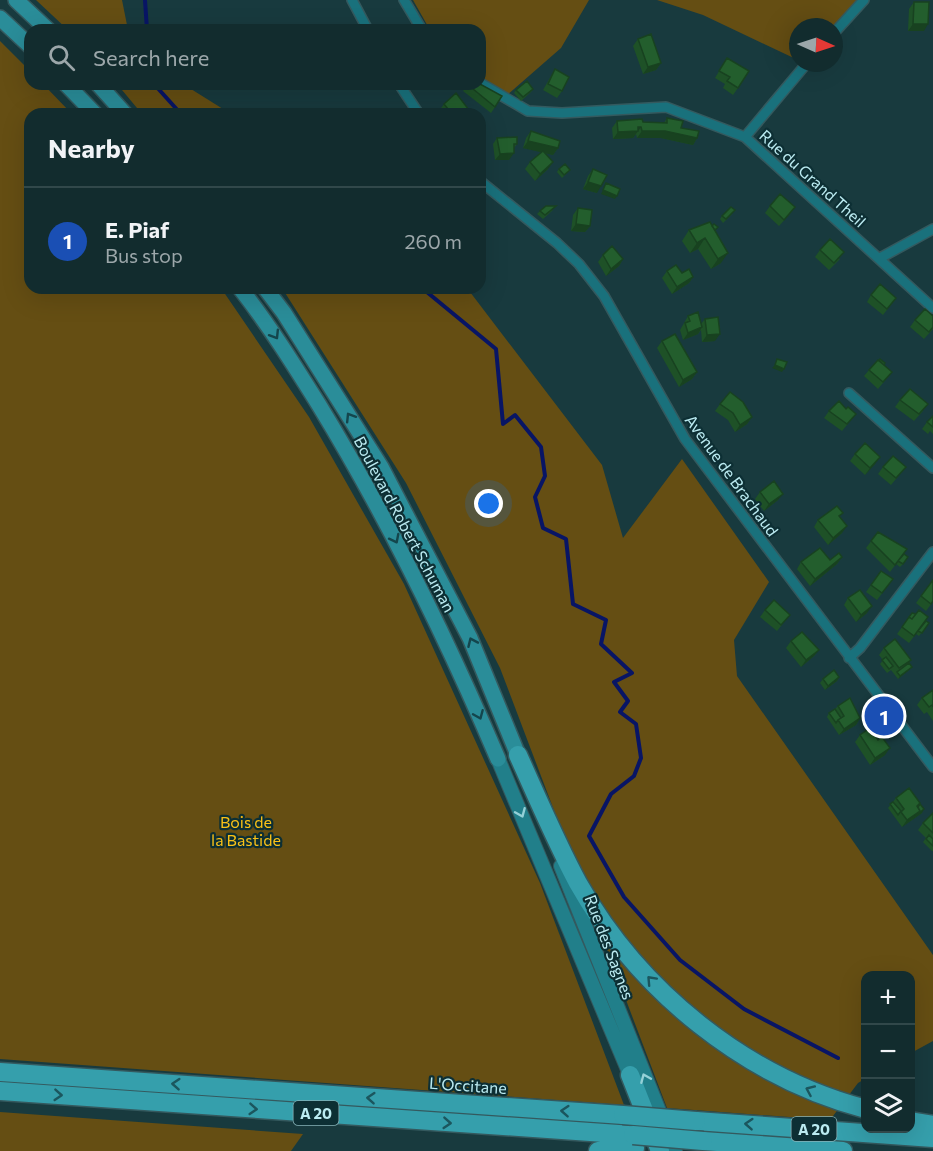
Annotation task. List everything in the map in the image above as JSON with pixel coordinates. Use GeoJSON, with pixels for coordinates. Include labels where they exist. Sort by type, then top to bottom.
{"type":"FeatureCollection","features":[{"type":"Feature","properties":{"kind":"highway"},"geometry":{"type":"LineString","coordinates":[[518,755],[578,882],[629,957],[663,993],[700,1024],[755,1062],[818,1093],[861,1107]]}},
{"type":"Feature","properties":{"kind":"highway","name":"L'Occitane"},"geometry":{"type":"LineString","coordinates":[[0,1072],[933,1138]]}},
{"type":"Feature","properties":{"kind":"highway"},"geometry":{"type":"LineString","coordinates":[[630,1075],[660,1151]]}},
{"type":"Feature","properties":{"kind":"highway","name":"A 20"},"geometry":{"type":"LineString","coordinates":[[0,1092],[634,1142],[703,1141],[843,1151]]}},
{"type":"Feature","properties":{"kind":"highway"},"geometry":{"type":"LineString","coordinates":[[915,1122],[933,1125]]}},
{"type":"Feature","properties":{"kind":"highway"},"geometry":{"type":"LineString","coordinates":[[598,1151],[634,1142]]}},
{"type":"Feature","properties":{"kind":"main road"},"geometry":{"type":"LineString","coordinates":[[16,0],[42,24]]}},
{"type":"Feature","properties":{"kind":"main road"},"geometry":{"type":"LineString","coordinates":[[0,18],[24,40]]}},
{"type":"Feature","properties":{"kind":"main road"},"geometry":{"type":"LineString","coordinates":[[72,90],[89,108]]}},
{"type":"Feature","properties":{"kind":"main road"},"geometry":{"type":"LineString","coordinates":[[103,90],[120,108]]}},
{"type":"Feature","properties":{"kind":"main road","name":"Boulevard Robert Schuman"},"geometry":{"type":"LineString","coordinates":[[245,294],[268,324],[364,479],[451,651],[498,759]]}},
{"type":"Feature","properties":{"kind":"main road","name":"Boulevard Robert Schuman"},"geometry":{"type":"LineString","coordinates":[[270,294],[284,313],[381,467],[470,638],[518,755]]}},
{"type":"Feature","properties":{"kind":"street"},"geometry":{"type":"LineString","coordinates":[[352,0],[365,24]]}},
{"type":"Feature","properties":{"kind":"street"},"geometry":{"type":"LineString","coordinates":[[404,0],[418,24]]}},
{"type":"Feature","properties":{"kind":"street"},"geometry":{"type":"LineString","coordinates":[[843,23],[864,0]]}},
{"type":"Feature","properties":{"kind":"street"},"geometry":{"type":"LineString","coordinates":[[745,137],[799,72]]}},
{"type":"Feature","properties":{"kind":"street","name":"Rue du Grand Theil"},"geometry":{"type":"LineString","coordinates":[[486,86],[528,111],[562,113],[666,107],[745,137],[933,308]]}},
{"type":"Feature","properties":{"kind":"street"},"geometry":{"type":"LineString","coordinates":[[403,90],[415,108]]}},
{"type":"Feature","properties":{"kind":"street","name":"Avenue de Brachaud"},"geometry":{"type":"LineString","coordinates":[[486,186],[557,243],[579,264],[604,296],[685,439],[933,767]]}},
{"type":"Feature","properties":{"kind":"street"},"geometry":{"type":"LineString","coordinates":[[880,258],[933,230]]}},
{"type":"Feature","properties":{"kind":"street"},"geometry":{"type":"LineString","coordinates":[[849,393],[933,468]]}},
{"type":"Feature","properties":{"kind":"street"},"geometry":{"type":"LineString","coordinates":[[849,658],[933,552]]}},
{"type":"Feature","properties":{"kind":"street","name":"Rue des Sagnes"},"geometry":{"type":"LineString","coordinates":[[518,755],[630,1043],[675,1151]]}},
{"type":"Feature","properties":{"kind":"street","name":"Rue des Sagnes"},"geometry":{"type":"LineString","coordinates":[[498,759],[630,1075],[665,1151]]}},
{"type":"Feature","properties":{"kind":"green space"},"geometry":{"type":"Polygon","coordinates":[[[36,0],[122,0],[127,24],[62,24],[36,0]]]}},
{"type":"Feature","properties":{"kind":"green space"},"geometry":{"type":"Polygon","coordinates":[[[413,0],[589,0],[561,48],[506,96],[486,82],[486,24],[427,24],[413,0]]]}},
{"type":"Feature","properties":{"kind":"green space"},"geometry":{"type":"Polygon","coordinates":[[[657,0],[860,0],[843,18],[789,18],[789,56],[703,15],[657,0]]]}},
{"type":"Feature","properties":{"kind":"green space","name":"Bois de la Bastide"},"geometry":{"type":"Polygon","coordinates":[[[0,41],[24,65],[24,90],[49,90],[66,108],[24,108],[24,294],[225,294],[309,417],[404,584],[540,883],[624,1105],[0,1059],[0,41]]]}},
{"type":"Feature","properties":{"kind":"green space"},"geometry":{"type":"Polygon","coordinates":[[[122,90],[193,90],[221,108],[137,108],[122,90]]]}},
{"type":"Feature","properties":{"kind":"green space"},"geometry":{"type":"Polygon","coordinates":[[[286,294],[472,294],[602,465],[623,538],[682,459],[769,582],[734,640],[737,676],[933,955],[933,1041],[915,1051],[915,971],[861,971],[861,1081],[830,1120],[667,1108],[500,668],[406,483],[286,294]]]}},
{"type":"Feature","properties":{"kind":"green space"},"geometry":{"type":"Polygon","coordinates":[[[0,1112],[303,1134],[291,1151],[0,1151],[0,1112]]]}},
{"type":"Feature","properties":{"kind":"building"},"geometry":{"type":"Polygon","coordinates":[[[914,2],[929,2],[928,24],[913,24],[914,2]]]}},
{"type":"Feature","properties":{"kind":"building"},"geometry":{"type":"Polygon","coordinates":[[[651,34],[661,63],[648,67],[638,39],[651,34]]]}},
{"type":"Feature","properties":{"kind":"building"},"geometry":{"type":"Polygon","coordinates":[[[727,58],[749,71],[738,88],[727,81],[730,77],[719,71],[727,58]]]}},
{"type":"Feature","properties":{"kind":"building"},"geometry":{"type":"Polygon","coordinates":[[[555,69],[569,77],[562,91],[548,84],[555,69]]]}},
{"type":"Feature","properties":{"kind":"building"},"geometry":{"type":"Polygon","coordinates":[[[527,81],[533,89],[523,97],[516,90],[527,81]]]}},
{"type":"Feature","properties":{"kind":"building"},"geometry":{"type":"Polygon","coordinates":[[[486,87],[502,96],[495,107],[474,90],[486,90],[486,87]]]}},
{"type":"Feature","properties":{"kind":"building"},"geometry":{"type":"Polygon","coordinates":[[[456,93],[467,108],[447,108],[444,104],[456,93]]]}},
{"type":"Feature","properties":{"kind":"building"},"geometry":{"type":"Polygon","coordinates":[[[667,118],[683,121],[681,128],[699,131],[697,138],[665,131],[642,131],[641,127],[638,127],[638,131],[618,132],[617,121],[642,119],[643,122],[667,123],[667,118]]]}},
{"type":"Feature","properties":{"kind":"building"},"geometry":{"type":"Polygon","coordinates":[[[531,131],[560,141],[558,148],[528,141],[531,131]]]}},
{"type":"Feature","properties":{"kind":"building"},"geometry":{"type":"Polygon","coordinates":[[[517,137],[514,153],[500,154],[497,138],[517,137]]]}},
{"type":"Feature","properties":{"kind":"building"},"geometry":{"type":"Polygon","coordinates":[[[543,151],[553,162],[540,174],[530,162],[543,151]]]}},
{"type":"Feature","properties":{"kind":"building"},"geometry":{"type":"Polygon","coordinates":[[[565,164],[570,170],[564,175],[559,169],[565,164]]]}},
{"type":"Feature","properties":{"kind":"building"},"geometry":{"type":"Polygon","coordinates":[[[593,169],[607,175],[601,186],[588,182],[593,169]]]}},
{"type":"Feature","properties":{"kind":"building"},"geometry":{"type":"Polygon","coordinates":[[[606,183],[620,189],[617,196],[603,190],[606,183]]]}},
{"type":"Feature","properties":{"kind":"building"},"geometry":{"type":"Polygon","coordinates":[[[780,194],[795,207],[784,220],[770,206],[780,194]]]}},
{"type":"Feature","properties":{"kind":"building"},"geometry":{"type":"Polygon","coordinates":[[[546,206],[556,206],[545,215],[540,211],[546,206]]]}},
{"type":"Feature","properties":{"kind":"building"},"geometry":{"type":"Polygon","coordinates":[[[731,207],[735,210],[726,219],[722,216],[731,207]]]}},
{"type":"Feature","properties":{"kind":"building"},"geometry":{"type":"Polygon","coordinates":[[[578,208],[592,210],[590,226],[576,224],[578,208]]]}},
{"type":"Feature","properties":{"kind":"building"},"geometry":{"type":"Polygon","coordinates":[[[710,222],[728,253],[718,259],[705,238],[697,243],[689,230],[710,222]]]}},
{"type":"Feature","properties":{"kind":"building"},"geometry":{"type":"Polygon","coordinates":[[[830,239],[844,252],[834,263],[820,250],[830,239]]]}},
{"type":"Feature","properties":{"kind":"building"},"geometry":{"type":"Polygon","coordinates":[[[612,246],[623,259],[611,269],[603,255],[612,246]]]}},
{"type":"Feature","properties":{"kind":"building"},"geometry":{"type":"Polygon","coordinates":[[[676,265],[682,273],[689,269],[693,277],[677,287],[667,271],[676,265]]]}},
{"type":"Feature","properties":{"kind":"building"},"geometry":{"type":"Polygon","coordinates":[[[880,284],[896,298],[887,309],[871,295],[880,284]]]}},
{"type":"Feature","properties":{"kind":"building"},"geometry":{"type":"Polygon","coordinates":[[[925,309],[933,316],[933,327],[929,332],[915,320],[925,309]]]}},
{"type":"Feature","properties":{"kind":"building"},"geometry":{"type":"Polygon","coordinates":[[[698,312],[702,327],[688,333],[685,323],[690,321],[688,316],[698,312]]]}},
{"type":"Feature","properties":{"kind":"building"},"geometry":{"type":"Polygon","coordinates":[[[718,317],[720,334],[707,335],[705,319],[718,317]]]}},
{"type":"Feature","properties":{"kind":"building"},"geometry":{"type":"Polygon","coordinates":[[[675,334],[697,372],[683,380],[662,341],[675,334]]]}},
{"type":"Feature","properties":{"kind":"building"},"geometry":{"type":"Polygon","coordinates":[[[777,359],[787,362],[784,369],[775,365],[777,359]]]}},
{"type":"Feature","properties":{"kind":"building"},"geometry":{"type":"Polygon","coordinates":[[[878,360],[892,372],[883,382],[869,370],[878,360]]]}},
{"type":"Feature","properties":{"kind":"building"},"geometry":{"type":"Polygon","coordinates":[[[910,389],[928,404],[919,414],[900,400],[910,389]]]}},
{"type":"Feature","properties":{"kind":"building"},"geometry":{"type":"Polygon","coordinates":[[[730,392],[743,402],[752,417],[740,425],[733,413],[720,404],[730,392]]]}},
{"type":"Feature","properties":{"kind":"building"},"geometry":{"type":"Polygon","coordinates":[[[839,401],[846,409],[848,407],[856,414],[847,424],[829,411],[839,401]]]}},
{"type":"Feature","properties":{"kind":"building"},"geometry":{"type":"Polygon","coordinates":[[[933,416],[933,427],[927,422],[933,416]]]}},
{"type":"Feature","properties":{"kind":"building"},"geometry":{"type":"Polygon","coordinates":[[[865,443],[880,457],[870,468],[855,454],[865,443]]]}},
{"type":"Feature","properties":{"kind":"building"},"geometry":{"type":"Polygon","coordinates":[[[893,456],[906,467],[896,478],[883,467],[893,456]]]}},
{"type":"Feature","properties":{"kind":"building"},"geometry":{"type":"Polygon","coordinates":[[[774,481],[783,494],[769,504],[760,492],[774,481]]]}},
{"type":"Feature","properties":{"kind":"building"},"geometry":{"type":"Polygon","coordinates":[[[837,506],[843,513],[839,516],[847,526],[833,538],[818,520],[837,506]]]}},
{"type":"Feature","properties":{"kind":"building"},"geometry":{"type":"Polygon","coordinates":[[[878,532],[907,549],[895,565],[871,541],[878,532]]]}},
{"type":"Feature","properties":{"kind":"building"},"geometry":{"type":"Polygon","coordinates":[[[820,548],[830,560],[839,553],[842,557],[815,579],[801,562],[820,548]]]}},
{"type":"Feature","properties":{"kind":"building"},"geometry":{"type":"Polygon","coordinates":[[[904,554],[908,557],[903,564],[898,561],[904,554]]]}},
{"type":"Feature","properties":{"kind":"building"},"geometry":{"type":"Polygon","coordinates":[[[881,571],[893,579],[882,593],[871,585],[881,571]]]}},
{"type":"Feature","properties":{"kind":"building"},"geometry":{"type":"Polygon","coordinates":[[[933,580],[933,601],[931,604],[921,596],[933,580]]]}},
{"type":"Feature","properties":{"kind":"building"},"geometry":{"type":"Polygon","coordinates":[[[860,590],[872,606],[861,615],[848,598],[860,590]]]}},
{"type":"Feature","properties":{"kind":"building"},"geometry":{"type":"Polygon","coordinates":[[[774,600],[790,615],[781,625],[765,610],[774,600]]]}},
{"type":"Feature","properties":{"kind":"building"},"geometry":{"type":"Polygon","coordinates":[[[919,610],[928,617],[914,636],[902,627],[909,617],[912,619],[919,610]]]}},
{"type":"Feature","properties":{"kind":"building"},"geometry":{"type":"Polygon","coordinates":[[[926,621],[929,623],[922,633],[918,631],[926,621]]]}},
{"type":"Feature","properties":{"kind":"building"},"geometry":{"type":"Polygon","coordinates":[[[802,632],[819,650],[806,660],[791,641],[802,632]]]}},
{"type":"Feature","properties":{"kind":"building"},"geometry":{"type":"Polygon","coordinates":[[[895,639],[911,660],[899,668],[884,648],[895,639]]]}},
{"type":"Feature","properties":{"kind":"building"},"geometry":{"type":"Polygon","coordinates":[[[886,657],[893,666],[889,669],[882,660],[886,657]]]}},
{"type":"Feature","properties":{"kind":"building"},"geometry":{"type":"Polygon","coordinates":[[[909,663],[912,667],[900,676],[897,672],[909,663]]]}},
{"type":"Feature","properties":{"kind":"building"},"geometry":{"type":"Polygon","coordinates":[[[834,670],[839,677],[828,686],[823,679],[834,670]]]}},
{"type":"Feature","properties":{"kind":"building"},"geometry":{"type":"Polygon","coordinates":[[[933,690],[933,707],[932,705],[929,707],[922,698],[933,690]]]}},
{"type":"Feature","properties":{"kind":"building"},"geometry":{"type":"Polygon","coordinates":[[[850,698],[860,718],[844,729],[838,720],[844,716],[838,706],[850,698]]]}},
{"type":"Feature","properties":{"kind":"building"},"geometry":{"type":"Polygon","coordinates":[[[835,709],[841,718],[836,723],[829,713],[835,709]]]}},
{"type":"Feature","properties":{"kind":"building"},"geometry":{"type":"Polygon","coordinates":[[[870,728],[878,740],[882,737],[890,748],[875,758],[860,735],[870,728]]]}},
{"type":"Feature","properties":{"kind":"building"},"geometry":{"type":"Polygon","coordinates":[[[909,788],[920,803],[917,806],[920,811],[907,820],[901,812],[904,809],[896,798],[909,788]]]}},
{"type":"Feature","properties":{"kind":"building"},"geometry":{"type":"Polygon","coordinates":[[[893,802],[901,811],[898,815],[890,804],[893,802]]]}},
{"type":"Feature","properties":{"kind":"building"},"geometry":{"type":"Polygon","coordinates":[[[920,804],[924,809],[918,814],[920,811],[918,807],[920,804]]]}},
{"type":"Feature","properties":{"kind":"building"},"geometry":{"type":"Polygon","coordinates":[[[933,813],[933,833],[923,823],[933,813]]]}},
{"type":"Feature","properties":{"kind":"building"},"geometry":{"type":"Polygon","coordinates":[[[929,835],[933,839],[933,846],[926,839],[929,835]]]}},
{"type":"Feature","properties":{"kind":"waterway"},"geometry":{"type":"LineString","coordinates":[[145,0],[147,24]]}},
{"type":"Feature","properties":{"kind":"waterway"},"geometry":{"type":"LineString","coordinates":[[159,90],[176,108]]}},
{"type":"Feature","properties":{"kind":"waterway"},"geometry":{"type":"LineString","coordinates":[[429,294],[496,349],[503,424],[515,415],[541,447],[545,476],[535,497],[543,528],[566,539],[573,604],[606,620],[601,644],[632,673],[614,682],[628,701],[620,712],[636,724],[641,758],[634,776],[611,794],[589,836],[624,897],[680,960],[744,1009],[838,1058]]}},
{"type":"Feature","properties":{"kind":"place","name":"E. Piaf"},"geometry":{"type":"Point","coordinates":[884,716]}}]}
